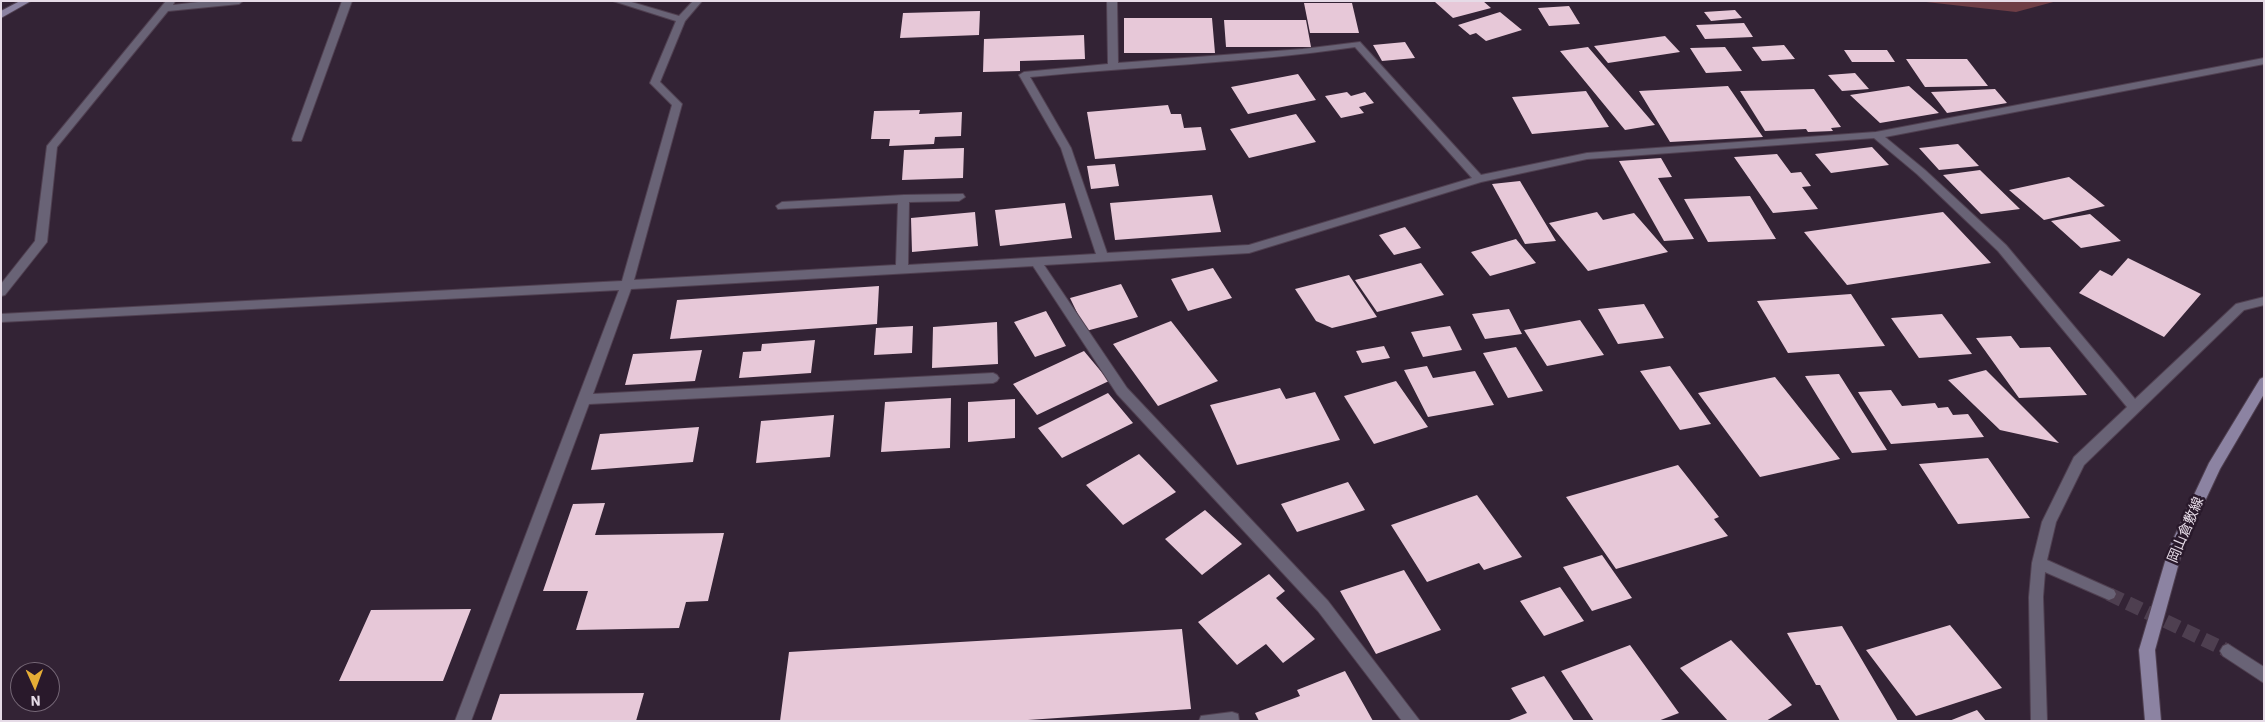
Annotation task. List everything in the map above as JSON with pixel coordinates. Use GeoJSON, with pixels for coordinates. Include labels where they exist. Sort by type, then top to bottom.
{"type":"FeatureCollection","features":[{"type":"Feature","properties":{"kind":"main road"},"geometry":{"type":"LineString","coordinates":[[1,15],[27,1]]}},
{"type":"Feature","properties":{"kind":"main road","name":"岡山倉敷線"},"geometry":{"type":"LineString","coordinates":[[2153,721],[2147,650],[2176,548],[2214,467],[2264,382]]}},
{"type":"Feature","properties":{"kind":"street"},"geometry":{"type":"LineString","coordinates":[[1,292],[42,242],[52,146],[169,4],[239,1]]}},
{"type":"Feature","properties":{"kind":"street"},"geometry":{"type":"LineString","coordinates":[[297,140],[347,1]]}},
{"type":"Feature","properties":{"kind":"street"},"geometry":{"type":"LineString","coordinates":[[617,1],[681,20]]}},
{"type":"Feature","properties":{"kind":"street"},"geometry":{"type":"LineString","coordinates":[[463,721],[627,285],[677,104],[655,83],[681,20],[698,1]]}},
{"type":"Feature","properties":{"kind":"street"},"geometry":{"type":"LineString","coordinates":[[1112,1],[1113,66]]}},
{"type":"Feature","properties":{"kind":"street"},"geometry":{"type":"LineString","coordinates":[[1102,256],[1066,148],[1024,75],[1113,66],[1303,52],[1357,44],[1479,179]]}},
{"type":"Feature","properties":{"kind":"street"},"geometry":{"type":"LineString","coordinates":[[1,318],[627,285],[1102,256],[1249,249],[1479,179],[1587,156],[1876,135],[2264,61]]}},
{"type":"Feature","properties":{"kind":"street"},"geometry":{"type":"LineString","coordinates":[[1876,135],[1921,172],[2002,248],[2135,408]]}},
{"type":"Feature","properties":{"kind":"street"},"geometry":{"type":"LineString","coordinates":[[782,206],[959,198]]}},
{"type":"Feature","properties":{"kind":"street"},"geometry":{"type":"LineString","coordinates":[[902,269],[904,199]]}},
{"type":"Feature","properties":{"kind":"street"},"geometry":{"type":"LineString","coordinates":[[1034,260],[1122,391],[1323,606],[1412,721]]}},
{"type":"Feature","properties":{"kind":"street"},"geometry":{"type":"LineString","coordinates":[[2039,721],[2036,597],[2039,563],[2049,522],[2079,461],[2240,307],[2264,301]]}},
{"type":"Feature","properties":{"kind":"street"},"geometry":{"type":"LineString","coordinates":[[583,399],[993,378]]}},
{"type":"Feature","properties":{"kind":"street"},"geometry":{"type":"LineString","coordinates":[[2039,563],[2109,594]]}},
{"type":"Feature","properties":{"kind":"street"},"geometry":{"type":"LineString","coordinates":[[2228,651],[2264,676]]}},
{"type":"Feature","properties":{"kind":"street"},"geometry":{"type":"LineString","coordinates":[[1208,721],[1232,719]]}},
{"type":"Feature","properties":{"kind":"shaded area"},"geometry":{"type":"Polygon","coordinates":[[[1917,1],[2057,1],[2016,12],[1917,1]]]}},
{"type":"Feature","properties":{"kind":"building"},"geometry":{"type":"Polygon","coordinates":[[[1483,1],[1491,8],[1453,18],[1435,2],[1483,1]]]}},
{"type":"Feature","properties":{"kind":"building"},"geometry":{"type":"Polygon","coordinates":[[[1304,3],[1352,3],[1359,33],[1310,33],[1304,3]]]}},
{"type":"Feature","properties":{"kind":"building"},"geometry":{"type":"Polygon","coordinates":[[[1569,6],[1580,24],[1549,26],[1538,8],[1569,6]]]}},
{"type":"Feature","properties":{"kind":"building"},"geometry":{"type":"Polygon","coordinates":[[[1735,10],[1742,18],[1711,21],[1704,12],[1735,10]]]}},
{"type":"Feature","properties":{"kind":"building"},"geometry":{"type":"Polygon","coordinates":[[[980,11],[979,35],[900,38],[903,13],[980,11]]]}},
{"type":"Feature","properties":{"kind":"building"},"geometry":{"type":"Polygon","coordinates":[[[1500,12],[1522,30],[1486,41],[1476,33],[1470,35],[1458,25],[1500,12]]]}},
{"type":"Feature","properties":{"kind":"building"},"geometry":{"type":"Polygon","coordinates":[[[1124,18],[1212,18],[1215,53],[1124,53],[1124,18]]]}},
{"type":"Feature","properties":{"kind":"building"},"geometry":{"type":"Polygon","coordinates":[[[1224,20],[1306,20],[1311,47],[1226,47],[1224,20]]]}},
{"type":"Feature","properties":{"kind":"building"},"geometry":{"type":"Polygon","coordinates":[[[1744,23],[1753,37],[1705,39],[1696,25],[1744,23]]]}},
{"type":"Feature","properties":{"kind":"building"},"geometry":{"type":"Polygon","coordinates":[[[1084,35],[1085,59],[1020,61],[1020,71],[983,72],[984,39],[1084,35]]]}},
{"type":"Feature","properties":{"kind":"building"},"geometry":{"type":"Polygon","coordinates":[[[1665,36],[1680,52],[1608,63],[1594,46],[1665,36]]]}},
{"type":"Feature","properties":{"kind":"building"},"geometry":{"type":"Polygon","coordinates":[[[1405,42],[1415,58],[1382,61],[1373,45],[1405,42]]]}},
{"type":"Feature","properties":{"kind":"building"},"geometry":{"type":"Polygon","coordinates":[[[1784,45],[1795,59],[1762,61],[1752,47],[1784,45]]]}},
{"type":"Feature","properties":{"kind":"building"},"geometry":{"type":"Polygon","coordinates":[[[1588,47],[1655,125],[1625,130],[1560,51],[1588,47]]]}},
{"type":"Feature","properties":{"kind":"building"},"geometry":{"type":"Polygon","coordinates":[[[1725,47],[1742,71],[1706,73],[1690,48],[1725,47]]]}},
{"type":"Feature","properties":{"kind":"building"},"geometry":{"type":"Polygon","coordinates":[[[1844,50],[1887,50],[1895,62],[1852,62],[1844,50]]]}},
{"type":"Feature","properties":{"kind":"building"},"geometry":{"type":"Polygon","coordinates":[[[1906,59],[1967,59],[1988,86],[1925,87],[1906,59]]]}},
{"type":"Feature","properties":{"kind":"building"},"geometry":{"type":"Polygon","coordinates":[[[1855,73],[1869,89],[1842,91],[1828,75],[1855,73]]]}},
{"type":"Feature","properties":{"kind":"building"},"geometry":{"type":"Polygon","coordinates":[[[1298,74],[1316,100],[1248,114],[1231,87],[1298,74]]]}},
{"type":"Feature","properties":{"kind":"building"},"geometry":{"type":"Polygon","coordinates":[[[1728,86],[1763,137],[1670,142],[1639,91],[1728,86]]]}},
{"type":"Feature","properties":{"kind":"building"},"geometry":{"type":"Polygon","coordinates":[[[1909,86],[1939,113],[1880,123],[1850,95],[1909,86]]]}},
{"type":"Feature","properties":{"kind":"building"},"geometry":{"type":"Polygon","coordinates":[[[1814,89],[1841,127],[1831,128],[1833,131],[1808,132],[1806,129],[1765,131],[1740,91],[1814,89]]]}},
{"type":"Feature","properties":{"kind":"building"},"geometry":{"type":"Polygon","coordinates":[[[1995,89],[2007,103],[1947,113],[1931,92],[1995,89]]]}},
{"type":"Feature","properties":{"kind":"building"},"geometry":{"type":"Polygon","coordinates":[[[1586,91],[1609,127],[1532,134],[1512,97],[1586,91]]]}},
{"type":"Feature","properties":{"kind":"building"},"geometry":{"type":"Polygon","coordinates":[[[1347,92],[1351,96],[1365,92],[1374,103],[1359,107],[1364,113],[1341,118],[1325,96],[1347,92]]]}},
{"type":"Feature","properties":{"kind":"building"},"geometry":{"type":"Polygon","coordinates":[[[1168,105],[1171,114],[1181,114],[1184,128],[1201,127],[1206,150],[1095,159],[1087,112],[1168,105]]]}},
{"type":"Feature","properties":{"kind":"building"},"geometry":{"type":"Polygon","coordinates":[[[920,110],[919,114],[962,112],[961,136],[935,137],[934,144],[889,146],[890,139],[871,139],[874,111],[920,110]]]}},
{"type":"Feature","properties":{"kind":"building"},"geometry":{"type":"Polygon","coordinates":[[[1296,114],[1316,142],[1249,158],[1230,129],[1296,114]]]}},
{"type":"Feature","properties":{"kind":"building"},"geometry":{"type":"Polygon","coordinates":[[[1958,144],[1979,166],[1939,170],[1919,148],[1958,144]]]}},
{"type":"Feature","properties":{"kind":"building"},"geometry":{"type":"Polygon","coordinates":[[[1872,147],[1889,165],[1831,173],[1815,154],[1872,147]]]}},
{"type":"Feature","properties":{"kind":"building"},"geometry":{"type":"Polygon","coordinates":[[[964,148],[963,178],[902,180],[904,150],[964,148]]]}},
{"type":"Feature","properties":{"kind":"building"},"geometry":{"type":"Polygon","coordinates":[[[1777,154],[1791,173],[1801,172],[1811,186],[1802,187],[1818,209],[1773,213],[1734,157],[1777,154]]]}},
{"type":"Feature","properties":{"kind":"building"},"geometry":{"type":"Polygon","coordinates":[[[1661,158],[1672,177],[1658,178],[1694,239],[1664,241],[1619,161],[1661,158]]]}},
{"type":"Feature","properties":{"kind":"building"},"geometry":{"type":"Polygon","coordinates":[[[1115,164],[1119,186],[1091,189],[1087,166],[1115,164]]]}},
{"type":"Feature","properties":{"kind":"building"},"geometry":{"type":"Polygon","coordinates":[[[1980,170],[2020,209],[1981,214],[1943,175],[1980,170]]]}},
{"type":"Feature","properties":{"kind":"building"},"geometry":{"type":"Polygon","coordinates":[[[2069,177],[2105,206],[2044,220],[2009,190],[2069,177]]]}},
{"type":"Feature","properties":{"kind":"building"},"geometry":{"type":"Polygon","coordinates":[[[1520,181],[1556,241],[1525,244],[1492,184],[1520,181]]]}},
{"type":"Feature","properties":{"kind":"building"},"geometry":{"type":"Polygon","coordinates":[[[1212,195],[1221,232],[1115,240],[1110,203],[1212,195]]]}},
{"type":"Feature","properties":{"kind":"building"},"geometry":{"type":"Polygon","coordinates":[[[1750,196],[1776,239],[1708,242],[1684,199],[1750,196]]]}},
{"type":"Feature","properties":{"kind":"building"},"geometry":{"type":"Polygon","coordinates":[[[1065,203],[1072,238],[1000,246],[995,210],[1065,203]]]}},
{"type":"Feature","properties":{"kind":"building"},"geometry":{"type":"Polygon","coordinates":[[[975,212],[978,246],[912,252],[911,218],[975,212]]]}},
{"type":"Feature","properties":{"kind":"building"},"geometry":{"type":"Polygon","coordinates":[[[1597,212],[1603,220],[1634,213],[1668,252],[1588,271],[1549,223],[1597,212]]]}},
{"type":"Feature","properties":{"kind":"building"},"geometry":{"type":"Polygon","coordinates":[[[1943,212],[1991,263],[1847,285],[1804,232],[1943,212]]]}},
{"type":"Feature","properties":{"kind":"building"},"geometry":{"type":"Polygon","coordinates":[[[2090,214],[2121,241],[2081,248],[2051,221],[2090,214]]]}},
{"type":"Feature","properties":{"kind":"building"},"geometry":{"type":"Polygon","coordinates":[[[1405,227],[1421,248],[1394,255],[1379,235],[1405,227]]]}},
{"type":"Feature","properties":{"kind":"building"},"geometry":{"type":"Polygon","coordinates":[[[1516,239],[1536,263],[1490,276],[1471,252],[1516,239]]]}},
{"type":"Feature","properties":{"kind":"building"},"geometry":{"type":"Polygon","coordinates":[[[2128,258],[2201,294],[2164,337],[2079,293],[2100,270],[2112,276],[2128,258]]]}},
{"type":"Feature","properties":{"kind":"building"},"geometry":{"type":"Polygon","coordinates":[[[1421,263],[1444,295],[1377,312],[1355,280],[1421,263]]]}},
{"type":"Feature","properties":{"kind":"building"},"geometry":{"type":"Polygon","coordinates":[[[1213,268],[1232,298],[1188,311],[1171,279],[1213,268]]]}},
{"type":"Feature","properties":{"kind":"building"},"geometry":{"type":"Polygon","coordinates":[[[1349,275],[1377,317],[1332,328],[1316,321],[1295,289],[1349,275]]]}},
{"type":"Feature","properties":{"kind":"building"},"geometry":{"type":"Polygon","coordinates":[[[1121,284],[1138,317],[1086,331],[1070,298],[1121,284]]]}},
{"type":"Feature","properties":{"kind":"building"},"geometry":{"type":"Polygon","coordinates":[[[879,286],[877,324],[670,339],[677,300],[879,286]]]}},
{"type":"Feature","properties":{"kind":"building"},"geometry":{"type":"Polygon","coordinates":[[[1851,294],[1885,346],[1788,353],[1757,301],[1851,294]]]}},
{"type":"Feature","properties":{"kind":"building"},"geometry":{"type":"Polygon","coordinates":[[[1644,304],[1664,338],[1618,344],[1598,309],[1644,304]]]}},
{"type":"Feature","properties":{"kind":"building"},"geometry":{"type":"Polygon","coordinates":[[[1509,309],[1522,334],[1485,339],[1472,314],[1509,309]]]}},
{"type":"Feature","properties":{"kind":"building"},"geometry":{"type":"Polygon","coordinates":[[[1046,311],[1066,346],[1035,357],[1014,322],[1046,311]]]}},
{"type":"Feature","properties":{"kind":"building"},"geometry":{"type":"Polygon","coordinates":[[[1942,314],[1972,354],[1919,358],[1891,318],[1942,314]]]}},
{"type":"Feature","properties":{"kind":"building"},"geometry":{"type":"Polygon","coordinates":[[[1580,320],[1604,355],[1547,366],[1524,330],[1580,320]]]}},
{"type":"Feature","properties":{"kind":"building"},"geometry":{"type":"Polygon","coordinates":[[[1171,321],[1218,381],[1158,406],[1113,344],[1171,321]]]}},
{"type":"Feature","properties":{"kind":"building"},"geometry":{"type":"Polygon","coordinates":[[[997,322],[998,364],[932,368],[933,327],[997,322]]]}},
{"type":"Feature","properties":{"kind":"building"},"geometry":{"type":"Polygon","coordinates":[[[913,326],[912,353],[874,355],[876,328],[913,326]]]}},
{"type":"Feature","properties":{"kind":"building"},"geometry":{"type":"Polygon","coordinates":[[[1450,326],[1462,350],[1423,357],[1411,332],[1450,326]]]}},
{"type":"Feature","properties":{"kind":"building"},"geometry":{"type":"Polygon","coordinates":[[[2011,336],[2020,348],[2050,347],[2087,395],[2019,398],[1976,338],[2011,336]]]}},
{"type":"Feature","properties":{"kind":"building"},"geometry":{"type":"Polygon","coordinates":[[[815,340],[811,373],[739,378],[743,352],[761,351],[762,344],[815,340]]]}},
{"type":"Feature","properties":{"kind":"building"},"geometry":{"type":"Polygon","coordinates":[[[1384,346],[1390,358],[1362,363],[1356,351],[1384,346]]]}},
{"type":"Feature","properties":{"kind":"building"},"geometry":{"type":"Polygon","coordinates":[[[1516,347],[1543,391],[1508,398],[1483,353],[1516,347]]]}},
{"type":"Feature","properties":{"kind":"building"},"geometry":{"type":"Polygon","coordinates":[[[702,350],[695,381],[625,385],[633,354],[702,350]]]}},
{"type":"Feature","properties":{"kind":"building"},"geometry":{"type":"Polygon","coordinates":[[[1084,351],[1109,381],[1037,415],[1013,384],[1084,351]]]}},
{"type":"Feature","properties":{"kind":"building"},"geometry":{"type":"Polygon","coordinates":[[[1427,366],[1433,378],[1475,371],[1494,405],[1428,417],[1404,370],[1427,366]]]}},
{"type":"Feature","properties":{"kind":"building"},"geometry":{"type":"Polygon","coordinates":[[[1670,366],[1711,424],[1680,430],[1640,371],[1670,366]]]}},
{"type":"Feature","properties":{"kind":"building"},"geometry":{"type":"Polygon","coordinates":[[[1986,370],[2059,443],[2000,430],[1948,380],[1986,370]]]}},
{"type":"Feature","properties":{"kind":"building"},"geometry":{"type":"Polygon","coordinates":[[[1839,374],[1887,450],[1852,453],[1805,376],[1839,374]]]}},
{"type":"Feature","properties":{"kind":"building"},"geometry":{"type":"Polygon","coordinates":[[[1775,377],[1840,459],[1760,477],[1698,393],[1775,377]]]}},
{"type":"Feature","properties":{"kind":"building"},"geometry":{"type":"Polygon","coordinates":[[[1396,381],[1428,427],[1374,444],[1344,396],[1396,381]]]}},
{"type":"Feature","properties":{"kind":"building"},"geometry":{"type":"Polygon","coordinates":[[[1280,388],[1286,399],[1315,392],[1340,440],[1237,465],[1210,405],[1280,388]]]}},
{"type":"Feature","properties":{"kind":"building"},"geometry":{"type":"Polygon","coordinates":[[[1891,390],[1902,406],[1935,403],[1938,408],[1948,407],[1953,415],[1968,414],[1984,437],[1891,444],[1858,392],[1891,390]]]}},
{"type":"Feature","properties":{"kind":"building"},"geometry":{"type":"Polygon","coordinates":[[[1108,393],[1133,423],[1062,458],[1038,428],[1108,393]]]}},
{"type":"Feature","properties":{"kind":"building"},"geometry":{"type":"Polygon","coordinates":[[[951,398],[950,448],[881,452],[885,402],[951,398]]]}},
{"type":"Feature","properties":{"kind":"building"},"geometry":{"type":"Polygon","coordinates":[[[1015,399],[1015,438],[968,442],[968,402],[1015,399]]]}},
{"type":"Feature","properties":{"kind":"building"},"geometry":{"type":"Polygon","coordinates":[[[834,415],[830,457],[756,463],[761,421],[834,415]]]}},
{"type":"Feature","properties":{"kind":"building"},"geometry":{"type":"Polygon","coordinates":[[[699,427],[693,462],[591,470],[600,434],[699,427]]]}},
{"type":"Feature","properties":{"kind":"building"},"geometry":{"type":"Polygon","coordinates":[[[1139,454],[1176,492],[1123,525],[1086,485],[1139,454]]]}},
{"type":"Feature","properties":{"kind":"building"},"geometry":{"type":"Polygon","coordinates":[[[1988,458],[2030,518],[1958,524],[1919,464],[1988,458]]]}},
{"type":"Feature","properties":{"kind":"building"},"geometry":{"type":"Polygon","coordinates":[[[1678,465],[1719,517],[1714,519],[1728,536],[1616,569],[1566,497],[1678,465]]]}},
{"type":"Feature","properties":{"kind":"building"},"geometry":{"type":"Polygon","coordinates":[[[1348,482],[1365,510],[1297,532],[1281,504],[1348,482]]]}},
{"type":"Feature","properties":{"kind":"building"},"geometry":{"type":"Polygon","coordinates":[[[1477,495],[1522,557],[1484,570],[1479,563],[1427,582],[1391,525],[1477,495]]]}},
{"type":"Feature","properties":{"kind":"building"},"geometry":{"type":"Polygon","coordinates":[[[605,503],[595,535],[724,533],[708,601],[686,602],[679,628],[576,630],[588,591],[543,591],[573,504],[605,503]]]}},
{"type":"Feature","properties":{"kind":"building"},"geometry":{"type":"Polygon","coordinates":[[[1205,510],[1242,544],[1202,575],[1165,539],[1205,510]]]}},
{"type":"Feature","properties":{"kind":"building"},"geometry":{"type":"Polygon","coordinates":[[[1602,555],[1632,598],[1592,611],[1563,567],[1602,555]]]}},
{"type":"Feature","properties":{"kind":"building"},"geometry":{"type":"Polygon","coordinates":[[[1404,570],[1441,630],[1376,654],[1340,591],[1404,570]]]}},
{"type":"Feature","properties":{"kind":"building"},"geometry":{"type":"Polygon","coordinates":[[[1269,574],[1285,591],[1276,598],[1315,639],[1283,663],[1266,644],[1237,665],[1198,622],[1269,574]]]}},
{"type":"Feature","properties":{"kind":"building"},"geometry":{"type":"Polygon","coordinates":[[[1560,587],[1584,621],[1544,636],[1520,601],[1560,587]]]}},
{"type":"Feature","properties":{"kind":"building"},"geometry":{"type":"Polygon","coordinates":[[[471,609],[443,681],[339,681],[371,610],[471,609]]]}},
{"type":"Feature","properties":{"kind":"building"},"geometry":{"type":"Polygon","coordinates":[[[1950,625],[2002,688],[1916,716],[1866,650],[1950,625]]]}},
{"type":"Feature","properties":{"kind":"building"},"geometry":{"type":"Polygon","coordinates":[[[1842,626],[1898,721],[1840,721],[1820,685],[1816,685],[1787,633],[1842,626]]]}},
{"type":"Feature","properties":{"kind":"building"},"geometry":{"type":"Polygon","coordinates":[[[1182,629],[1191,709],[1013,721],[780,721],[789,652],[1182,629]]]}},
{"type":"Feature","properties":{"kind":"building"},"geometry":{"type":"Polygon","coordinates":[[[1731,640],[1792,705],[1766,721],[1728,721],[1680,668],[1731,640]]]}},
{"type":"Feature","properties":{"kind":"building"},"geometry":{"type":"Polygon","coordinates":[[[1630,645],[1679,713],[1658,721],[1594,721],[1561,671],[1630,645]]]}},
{"type":"Feature","properties":{"kind":"building"},"geometry":{"type":"Polygon","coordinates":[[[1345,671],[1373,721],[1259,721],[1255,713],[1300,696],[1297,690],[1345,671]]]}},
{"type":"Feature","properties":{"kind":"building"},"geometry":{"type":"Polygon","coordinates":[[[1544,676],[1574,721],[1507,721],[1527,713],[1511,688],[1544,676]]]}},
{"type":"Feature","properties":{"kind":"building"},"geometry":{"type":"Polygon","coordinates":[[[644,693],[636,721],[491,721],[500,694],[644,693]]]}},
{"type":"Feature","properties":{"kind":"building"},"geometry":{"type":"Polygon","coordinates":[[[1977,710],[1986,721],[1949,721],[1977,710]]]}},
{"type":"Feature","properties":{"kind":"tunnel"},"geometry":{"type":"LineString","coordinates":[[2109,594],[2228,651]]}}]}
